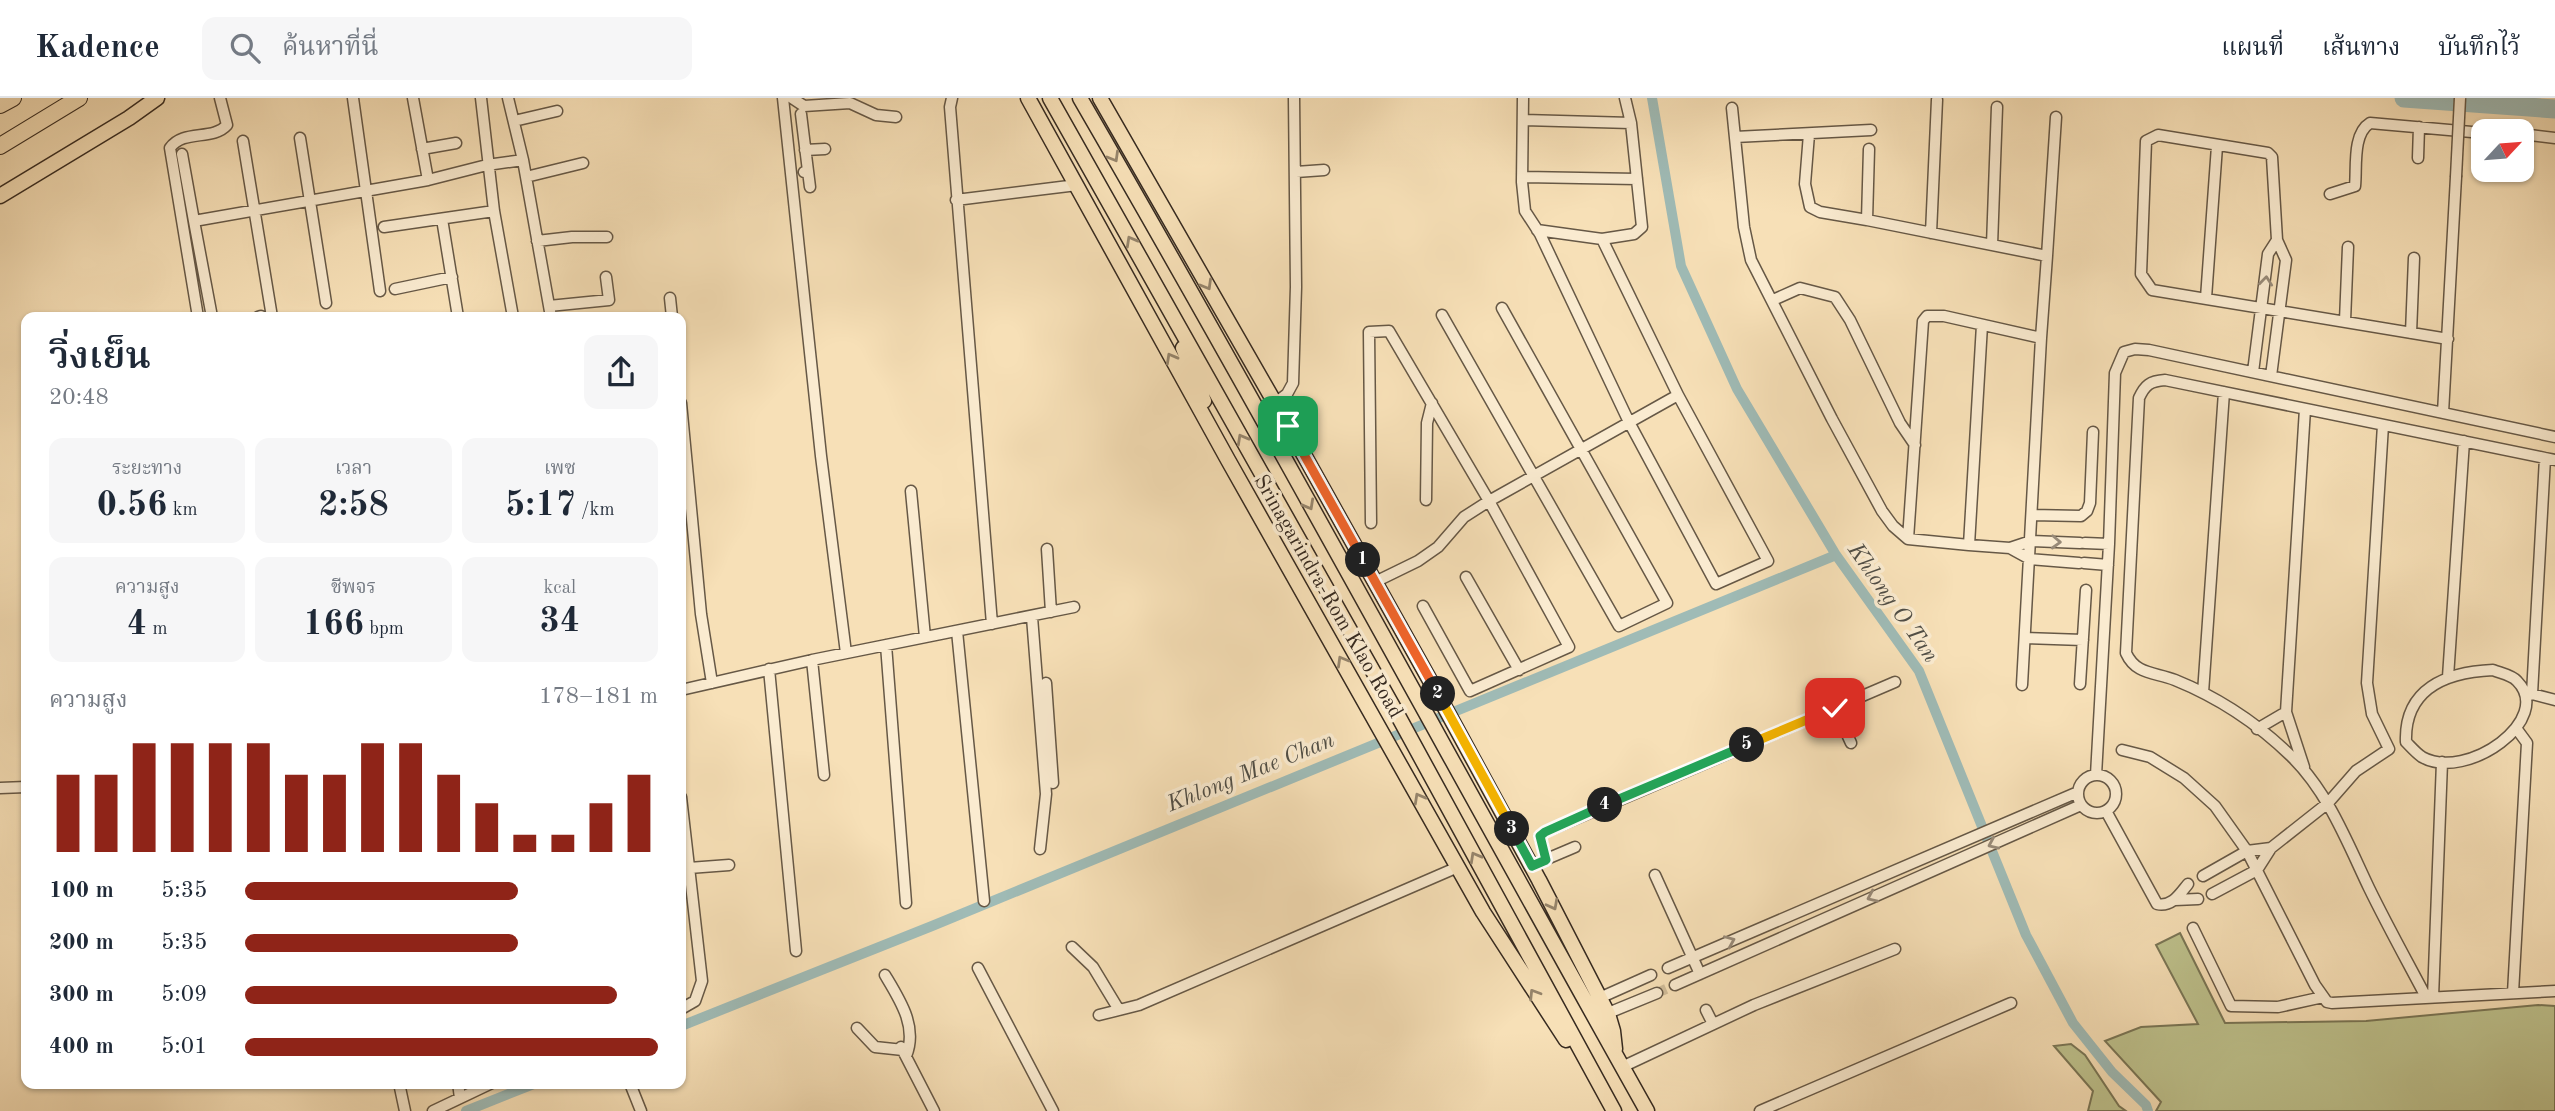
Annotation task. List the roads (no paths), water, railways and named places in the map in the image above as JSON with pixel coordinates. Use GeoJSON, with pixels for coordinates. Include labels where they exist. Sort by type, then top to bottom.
{"type":"FeatureCollection","features":[{"type":"Feature","properties":{"kind":"highway"},"geometry":{"type":"LineString","coordinates":[[0,105],[13,98]]}},
{"type":"Feature","properties":{"kind":"highway"},"geometry":{"type":"LineString","coordinates":[[0,146],[79,98]]}},
{"type":"Feature","properties":{"kind":"main road"},"geometry":{"type":"LineString","coordinates":[[0,196],[129,118],[157,98]]}},
{"type":"Feature","properties":{"kind":"main road","name":"Srinagarindra-Rom Klao Road"},"geometry":{"type":"LineString","coordinates":[[1028,98],[1228,460],[1458,867],[1544,1009],[1574,1051],[1590,1068]]}},
{"type":"Feature","properties":{"kind":"main road","name":"Srinagarindra-Rom Klao Road"},"geometry":{"type":"LineString","coordinates":[[1080,98],[1195,296],[1586,1004],[1601,1016],[1613,1031],[1619,1061],[1647,1111]]}},
{"type":"Feature","properties":{"kind":"main road","name":"Srinagarindra-Rom Klao Road"},"geometry":{"type":"LineString","coordinates":[[1100,98],[1288,426],[1461,738],[1539,863],[1600,998],[1601,1016]]}},
{"type":"Feature","properties":{"kind":"main road","name":"Srinagarindra-Rom Klao Road"},"geometry":{"type":"LineString","coordinates":[[1052,101],[1396,712],[1614,1111]]}},
{"type":"Feature","properties":{"kind":"main road"},"geometry":{"type":"LineString","coordinates":[[1160,293],[1228,460]]}},
{"type":"Feature","properties":{"kind":"main road"},"geometry":{"type":"LineString","coordinates":[[1195,296],[1288,426]]}},
{"type":"Feature","properties":{"kind":"street"},"geometry":{"type":"LineString","coordinates":[[197,312],[170,148],[177,140],[225,128],[227,125],[220,98]]}},
{"type":"Feature","properties":{"kind":"street"},"geometry":{"type":"LineString","coordinates":[[353,98],[380,291]]}},
{"type":"Feature","properties":{"kind":"street"},"geometry":{"type":"LineString","coordinates":[[413,98],[428,180]]}},
{"type":"Feature","properties":{"kind":"street"},"geometry":{"type":"LineString","coordinates":[[481,98],[487,165],[512,312]]}},
{"type":"Feature","properties":{"kind":"street"},"geometry":{"type":"LineString","coordinates":[[508,98],[523,160],[550,312],[609,300],[606,276]]}},
{"type":"Feature","properties":{"kind":"street"},"geometry":{"type":"LineString","coordinates":[[783,98],[824,481],[846,653]]}},
{"type":"Feature","properties":{"kind":"street"},"geometry":{"type":"LineString","coordinates":[[792,98],[804,106],[850,103],[876,115],[896,117]]}},
{"type":"Feature","properties":{"kind":"street"},"geometry":{"type":"LineString","coordinates":[[952,98],[950,107],[956,200],[992,624]]}},
{"type":"Feature","properties":{"kind":"street"},"geometry":{"type":"LineString","coordinates":[[1275,403],[1287,394],[1293,383],[1296,172],[1294,98]]}},
{"type":"Feature","properties":{"kind":"street"},"geometry":{"type":"LineString","coordinates":[[1523,98],[1522,177],[1525,211],[1537,230],[1629,422],[1716,584],[1768,561],[1678,395],[1602,239]]}},
{"type":"Feature","properties":{"kind":"street"},"geometry":{"type":"LineString","coordinates":[[1537,230],[1602,239],[1634,234],[1640,230],[1642,224],[1631,123],[1625,98]]}},
{"type":"Feature","properties":{"kind":"street"},"geometry":{"type":"LineString","coordinates":[[2443,412],[2460,98]]}},
{"type":"Feature","properties":{"kind":"street"},"geometry":{"type":"LineString","coordinates":[[1931,233],[1937,100]]}},
{"type":"Feature","properties":{"kind":"street"},"geometry":{"type":"LineString","coordinates":[[1992,245],[1997,107]]}},
{"type":"Feature","properties":{"kind":"street"},"geometry":{"type":"LineString","coordinates":[[1732,108],[1747,246],[1751,260],[1832,419],[1882,511],[1893,526],[1908,539],[1969,545],[2010,548],[2031,541],[2109,544]]}},
{"type":"Feature","properties":{"kind":"street"},"geometry":{"type":"LineString","coordinates":[[514,121],[557,111]]}},
{"type":"Feature","properties":{"kind":"street"},"geometry":{"type":"LineString","coordinates":[[801,114],[810,187]]}},
{"type":"Feature","properties":{"kind":"street"},"geometry":{"type":"LineString","coordinates":[[2022,685],[2056,117]]}},
{"type":"Feature","properties":{"kind":"street"},"geometry":{"type":"LineString","coordinates":[[1523,120],[1631,123]]}},
{"type":"Feature","properties":{"kind":"street"},"geometry":{"type":"LineString","coordinates":[[2330,194],[2356,186],[2358,142],[2364,127],[2370,123],[2471,132]]}},
{"type":"Feature","properties":{"kind":"street"},"geometry":{"type":"LineString","coordinates":[[2418,158],[2419,127]]}},
{"type":"Feature","properties":{"kind":"street"},"geometry":{"type":"LineString","coordinates":[[1735,137],[1871,130]]}},
{"type":"Feature","properties":{"kind":"street"},"geometry":{"type":"LineString","coordinates":[[1809,134],[1805,184],[1810,207],[1820,212],[2047,256]]}},
{"type":"Feature","properties":{"kind":"street"},"geometry":{"type":"LineString","coordinates":[[2271,376],[2279,310],[2286,260],[2277,240],[2272,157],[2268,153],[2158,135],[2146,141],[2141,274],[2152,290],[2263,307],[2279,310],[2345,321],[2411,333],[2448,339]]}},
{"type":"Feature","properties":{"kind":"street"},"geometry":{"type":"LineString","coordinates":[[2534,135],[2555,138]]}},
{"type":"Feature","properties":{"kind":"street"},"geometry":{"type":"LineString","coordinates":[[300,138],[326,303]]}},
{"type":"Feature","properties":{"kind":"street"},"geometry":{"type":"LineString","coordinates":[[243,141],[271,312]]}},
{"type":"Feature","properties":{"kind":"street"},"geometry":{"type":"LineString","coordinates":[[422,149],[456,143]]}},
{"type":"Feature","properties":{"kind":"street"},"geometry":{"type":"LineString","coordinates":[[2206,298],[2217,146]]}},
{"type":"Feature","properties":{"kind":"street"},"geometry":{"type":"LineString","coordinates":[[806,150],[825,149]]}},
{"type":"Feature","properties":{"kind":"street"},"geometry":{"type":"LineString","coordinates":[[1867,220],[1869,149]]}},
{"type":"Feature","properties":{"kind":"street"},"geometry":{"type":"LineString","coordinates":[[182,155],[211,312]]}},
{"type":"Feature","properties":{"kind":"street"},"geometry":{"type":"LineString","coordinates":[[194,221],[428,180],[487,165],[523,160]]}},
{"type":"Feature","properties":{"kind":"street"},"geometry":{"type":"LineString","coordinates":[[526,177],[583,163]]}},
{"type":"Feature","properties":{"kind":"street"},"geometry":{"type":"LineString","coordinates":[[1296,172],[1324,170]]}},
{"type":"Feature","properties":{"kind":"street"},"geometry":{"type":"LineString","coordinates":[[791,174],[808,171]]}},
{"type":"Feature","properties":{"kind":"street"},"geometry":{"type":"LineString","coordinates":[[1522,177],[1637,179]]}},
{"type":"Feature","properties":{"kind":"street"},"geometry":{"type":"LineString","coordinates":[[956,200],[1077,185]]}},
{"type":"Feature","properties":{"kind":"street"},"geometry":{"type":"LineString","coordinates":[[384,227],[494,211]]}},
{"type":"Feature","properties":{"kind":"street"},"geometry":{"type":"LineString","coordinates":[[442,219],[457,312]]}},
{"type":"Feature","properties":{"kind":"street"},"geometry":{"type":"LineString","coordinates":[[537,241],[572,236],[607,237]]}},
{"type":"Feature","properties":{"kind":"street"},"geometry":{"type":"LineString","coordinates":[[2253,372],[2268,254],[2277,240]]}},
{"type":"Feature","properties":{"kind":"street"},"geometry":{"type":"LineString","coordinates":[[2345,321],[2348,247]]}},
{"type":"Feature","properties":{"kind":"street"},"geometry":{"type":"LineString","coordinates":[[2411,333],[2414,258]]}},
{"type":"Feature","properties":{"kind":"street"},"geometry":{"type":"LineString","coordinates":[[395,289],[452,277]]}},
{"type":"Feature","properties":{"kind":"street"},"geometry":{"type":"LineString","coordinates":[[1773,300],[1800,288],[1835,297],[1850,320],[1900,423],[1916,445]]}},
{"type":"Feature","properties":{"kind":"street"},"geometry":{"type":"LineString","coordinates":[[670,298],[671,312]]}},
{"type":"Feature","properties":{"kind":"street"},"geometry":{"type":"LineString","coordinates":[[1442,315],[1619,626],[1667,603],[1502,308]]}},
{"type":"Feature","properties":{"kind":"street"},"geometry":{"type":"LineString","coordinates":[[1908,539],[1916,445],[1920,331],[1923,321],[1927,316],[1934,315],[2041,338]]}},
{"type":"Feature","properties":{"kind":"street"},"geometry":{"type":"LineString","coordinates":[[1969,545],[1982,325]]}},
{"type":"Feature","properties":{"kind":"street"},"geometry":{"type":"LineString","coordinates":[[1371,523],[1369,332],[1389,331],[1489,501],[1569,647],[1470,691],[1423,607]]}},
{"type":"Feature","properties":{"kind":"street"},"geometry":{"type":"LineString","coordinates":[[2096,775],[2115,373],[2124,352],[2149,349],[2555,437]]}},
{"type":"Feature","properties":{"kind":"street"},"geometry":{"type":"LineString","coordinates":[[2430,997],[2388,926],[2328,803],[2291,756],[2236,712],[2172,679],[2134,667],[2126,653],[2139,398],[2144,387],[2154,381],[2165,380],[2550,459],[2529,695],[2516,727],[2501,743],[2462,762],[2442,762],[2422,757],[2406,742],[2405,724],[2414,703],[2428,688],[2448,677],[2468,671],[2493,670],[2517,681],[2529,695],[2555,700]]}},
{"type":"Feature","properties":{"kind":"street"},"geometry":{"type":"LineString","coordinates":[[2203,693],[2224,392]]}},
{"type":"Feature","properties":{"kind":"street"},"geometry":{"type":"LineString","coordinates":[[1375,582],[1418,561],[1438,547],[1464,517],[1489,501],[1678,395]]}},
{"type":"Feature","properties":{"kind":"street"},"geometry":{"type":"LineString","coordinates":[[1426,500],[1427,423],[1432,403]]}},
{"type":"Feature","properties":{"kind":"street"},"geometry":{"type":"LineString","coordinates":[[2305,409],[2286,712],[2307,777]]}},
{"type":"Feature","properties":{"kind":"street"},"geometry":{"type":"LineString","coordinates":[[2383,425],[2367,683],[2372,714],[2389,749]]}},
{"type":"Feature","properties":{"kind":"street"},"geometry":{"type":"LineString","coordinates":[[2032,515],[2081,516],[2087,511],[2090,503],[2093,432]]}},
{"type":"Feature","properties":{"kind":"street"},"geometry":{"type":"LineString","coordinates":[[2448,677],[2464,441]]}},
{"type":"Feature","properties":{"kind":"street"},"geometry":{"type":"LineString","coordinates":[[686,456],[701,614],[712,683]]}},
{"type":"Feature","properties":{"kind":"street"},"geometry":{"type":"LineString","coordinates":[[911,491],[925,637]]}},
{"type":"Feature","properties":{"kind":"street"},"geometry":{"type":"LineString","coordinates":[[2010,548],[2030,559],[2108,565]]}},
{"type":"Feature","properties":{"kind":"street"},"geometry":{"type":"LineString","coordinates":[[1047,549],[1051,612]]}},
{"type":"Feature","properties":{"kind":"street"},"geometry":{"type":"LineString","coordinates":[[1466,577],[1519,670]]}},
{"type":"Feature","properties":{"kind":"street"},"geometry":{"type":"LineString","coordinates":[[2080,684],[2086,590]]}},
{"type":"Feature","properties":{"kind":"street"},"geometry":{"type":"LineString","coordinates":[[686,689],[769,669],[1074,607]]}},
{"type":"Feature","properties":{"kind":"street"},"geometry":{"type":"LineString","coordinates":[[1032,617],[1053,783]]}},
{"type":"Feature","properties":{"kind":"street"},"geometry":{"type":"LineString","coordinates":[[957,631],[984,901]]}},
{"type":"Feature","properties":{"kind":"street"},"geometry":{"type":"LineString","coordinates":[[2025,638],[2083,640]]}},
{"type":"Feature","properties":{"kind":"street"},"geometry":{"type":"LineString","coordinates":[[886,645],[906,903]]}},
{"type":"Feature","properties":{"kind":"street"},"geometry":{"type":"LineString","coordinates":[[813,660],[824,775]]}},
{"type":"Feature","properties":{"kind":"street"},"geometry":{"type":"LineString","coordinates":[[769,669],[796,951]]}},
{"type":"Feature","properties":{"kind":"street"},"geometry":{"type":"LineString","coordinates":[[1575,847],[1539,863],[1540,836],[1545,832],[1895,682]]}},
{"type":"Feature","properties":{"kind":"street"},"geometry":{"type":"LineString","coordinates":[[1040,849],[1046,794],[1043,699],[1046,683]]}},
{"type":"Feature","properties":{"kind":"street"},"geometry":{"type":"LineString","coordinates":[[1835,708],[1851,743]]}},
{"type":"Feature","properties":{"kind":"street"},"geometry":{"type":"LineString","coordinates":[[2257,729],[2286,712]]}},
{"type":"Feature","properties":{"kind":"street"},"geometry":{"type":"LineString","coordinates":[[2512,993],[2527,743],[2516,727]]}},
{"type":"Feature","properties":{"kind":"street"},"geometry":{"type":"LineString","coordinates":[[2212,894],[2257,870],[2272,848],[2328,803],[2356,771],[2389,749],[2406,742]]}},
{"type":"Feature","properties":{"kind":"street"},"geometry":{"type":"LineString","coordinates":[[2122,750],[2150,757],[2184,778],[2215,806],[2247,851],[2315,985],[2323,997],[2332,1003],[2555,991]]}},
{"type":"Feature","properties":{"kind":"street"},"geometry":{"type":"LineString","coordinates":[[2430,997],[2442,762]]}},
{"type":"Feature","properties":{"kind":"street"},"geometry":{"type":"LineString","coordinates":[[1668,968],[2045,807],[2078,792],[2084,780],[2096,775],[2111,782],[2116,798],[2106,811],[2095,814],[2081,805],[2078,792]]}},
{"type":"Feature","properties":{"kind":"street"},"geometry":{"type":"LineString","coordinates":[[0,788],[21,787]]}},
{"type":"Feature","properties":{"kind":"street"},"geometry":{"type":"LineString","coordinates":[[1675,985],[2081,805]]}},
{"type":"Feature","properties":{"kind":"street"},"geometry":{"type":"LineString","coordinates":[[2106,811],[2157,904],[2166,905],[2175,900],[2188,884]]}},
{"type":"Feature","properties":{"kind":"street"},"geometry":{"type":"LineString","coordinates":[[686,841],[702,981],[695,1001],[686,1006]]}},
{"type":"Feature","properties":{"kind":"street"},"geometry":{"type":"LineString","coordinates":[[2203,876],[2247,851],[2272,848]]}},
{"type":"Feature","properties":{"kind":"street"},"geometry":{"type":"LineString","coordinates":[[689,867],[729,865]]}},
{"type":"Feature","properties":{"kind":"street"},"geometry":{"type":"LineString","coordinates":[[1099,1015],[1139,1005],[1458,867]]}},
{"type":"Feature","properties":{"kind":"street"},"geometry":{"type":"LineString","coordinates":[[1656,875],[1700,974]]}},
{"type":"Feature","properties":{"kind":"street"},"geometry":{"type":"LineString","coordinates":[[2175,900],[2198,899]]}},
{"type":"Feature","properties":{"kind":"street"},"geometry":{"type":"LineString","coordinates":[[2193,928],[2231,1006],[2278,1007],[2323,997]]}},
{"type":"Feature","properties":{"kind":"street"},"geometry":{"type":"LineString","coordinates":[[1072,947],[1093,967],[1119,1010]]}},
{"type":"Feature","properties":{"kind":"street"},"geometry":{"type":"LineString","coordinates":[[1619,1061],[1895,949]]}},
{"type":"Feature","properties":{"kind":"street"},"geometry":{"type":"LineString","coordinates":[[978,968],[1053,1111]]}},
{"type":"Feature","properties":{"kind":"street"},"geometry":{"type":"LineString","coordinates":[[857,1028],[875,1047],[904,1051],[911,1045],[905,1012],[885,975]]}},
{"type":"Feature","properties":{"kind":"street"},"geometry":{"type":"LineString","coordinates":[[1586,1004],[1651,975]]}},
{"type":"Feature","properties":{"kind":"street"},"geometry":{"type":"LineString","coordinates":[[1601,1016],[1657,993]]}},
{"type":"Feature","properties":{"kind":"street"},"geometry":{"type":"LineString","coordinates":[[1760,1111],[2011,1003]]}},
{"type":"Feature","properties":{"kind":"street"},"geometry":{"type":"LineString","coordinates":[[1706,1010],[1713,1024]]}},
{"type":"Feature","properties":{"kind":"street"},"geometry":{"type":"LineString","coordinates":[[904,1051],[934,1111]]}},
{"type":"Feature","properties":{"kind":"street"},"geometry":{"type":"LineString","coordinates":[[400,1089],[405,1111]]}},
{"type":"Feature","properties":{"kind":"street"},"geometry":{"type":"LineString","coordinates":[[459,1089],[460,1098]]}},
{"type":"Feature","properties":{"kind":"street"},"geometry":{"type":"LineString","coordinates":[[433,1111],[479,1089]]}},
{"type":"Feature","properties":{"kind":"street"},"geometry":{"type":"LineString","coordinates":[[632,1089],[641,1111]]}},
{"type":"Feature","properties":{"kind":"waterway","name":"Khlong O Tan"},"geometry":{"type":"LineString","coordinates":[[1652,98],[1681,266],[1737,389],[1836,555],[1919,671],[2026,935],[2073,1023],[2112,1072],[2146,1105],[2148,1111]]}},
{"type":"Feature","properties":{"kind":"waterway"},"geometry":{"type":"LineString","coordinates":[[2404,98],[2555,109]]}},
{"type":"Feature","properties":{"kind":"waterway","name":"Khlong Mae Chan"},"geometry":{"type":"LineString","coordinates":[[686,1024],[932,926],[1836,555]]}},
{"type":"Feature","properties":{"kind":"waterway","name":"Khlong Mae Chan"},"geometry":{"type":"LineString","coordinates":[[466,1111],[521,1089]]}},
{"type":"Feature","properties":{"kind":"tunnel"},"geometry":{"type":"LineString","coordinates":[[1657,993],[1675,985]]}}]}
